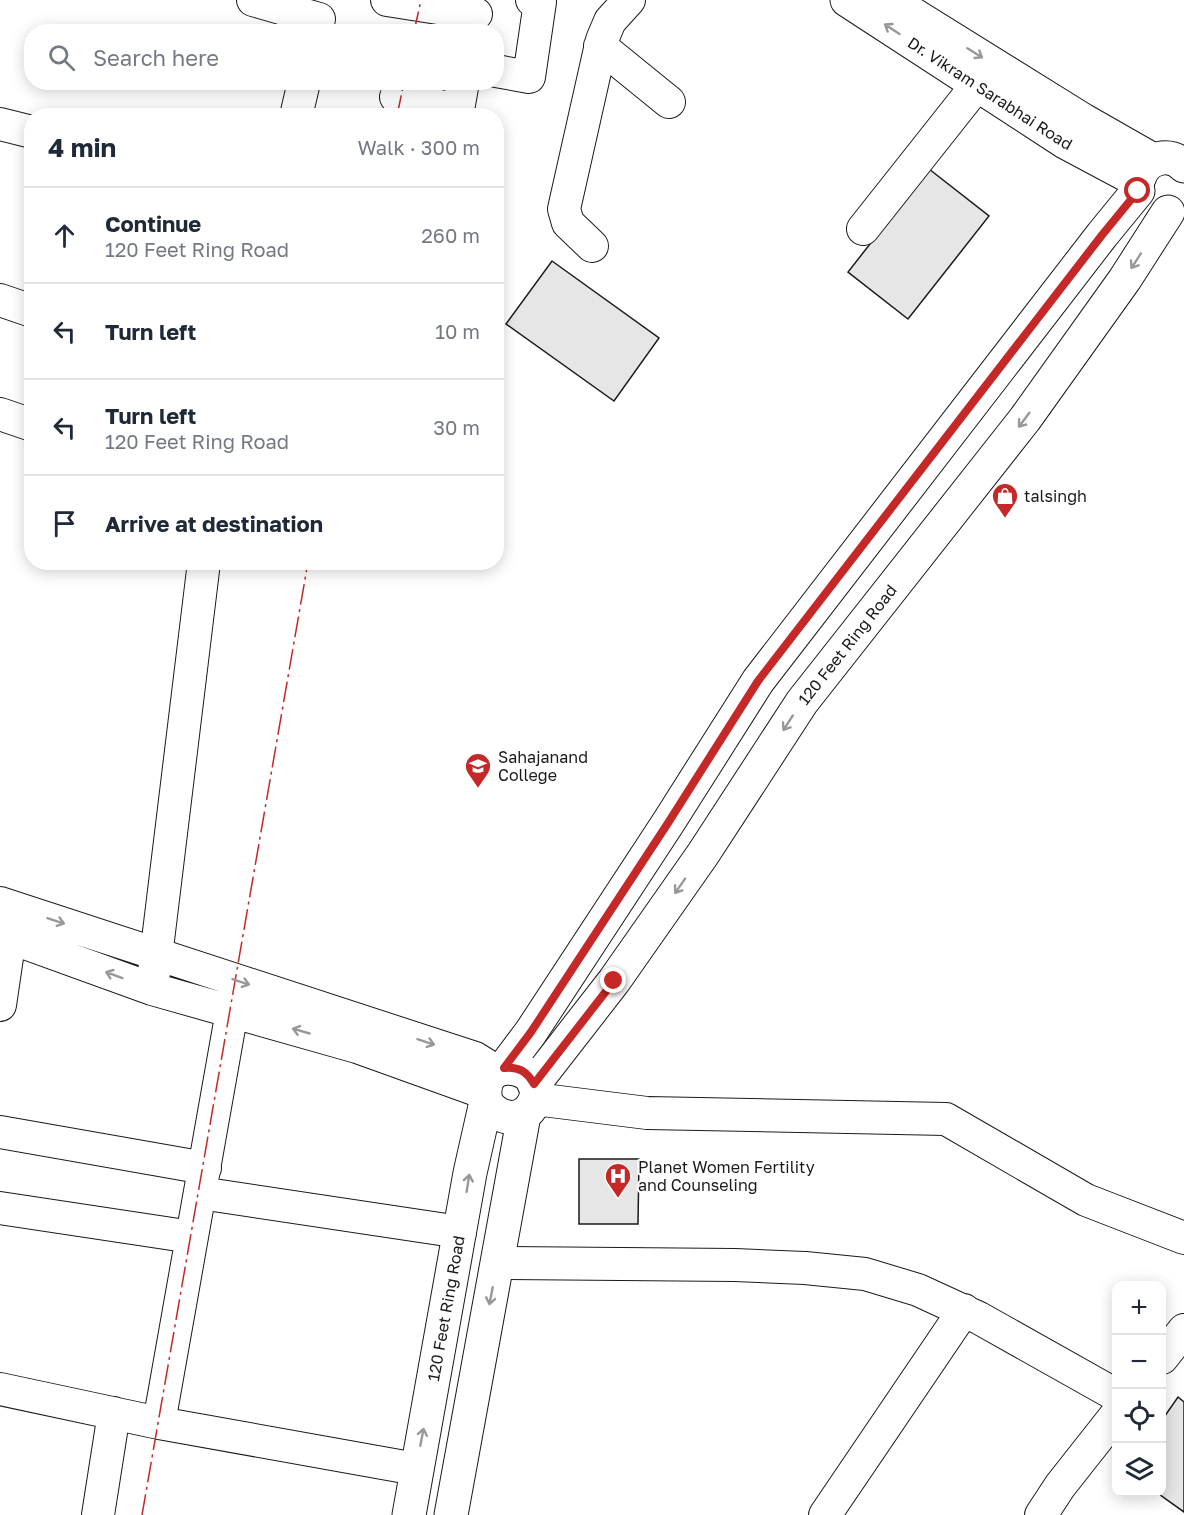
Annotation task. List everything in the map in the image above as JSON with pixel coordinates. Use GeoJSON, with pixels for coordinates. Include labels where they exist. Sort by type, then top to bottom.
{"type":"FeatureCollection","features":[{"type":"Feature","properties":{"kind":"main road","name":"Dr. Vikram Sarabhai Road"},"geometry":{"type":"LineString","coordinates":[[847,0],[1065,142],[1160,166]]}},
{"type":"Feature","properties":{"kind":"main road","name":"Dr. Vikram Sarabhai Road"},"geometry":{"type":"LineString","coordinates":[[890,0],[1160,166]]}},
{"type":"Feature","properties":{"kind":"main road"},"geometry":{"type":"LineString","coordinates":[[1160,166],[1142,199],[1148,207],[1159,211],[1179,210]]}},
{"type":"Feature","properties":{"kind":"main road","name":"120 Feet Ring Road"},"geometry":{"type":"LineString","coordinates":[[409,1515],[470,1173],[493,1084],[531,1032],[758,681],[1102,235],[1160,166]]}},
{"type":"Feature","properties":{"kind":"main road","name":"120 Feet Ring Road"},"geometry":{"type":"LineString","coordinates":[[451,1515],[497,1263],[531,1099],[703,854],[802,702],[1025,419],[1125,279],[1179,210]]}},
{"type":"Feature","properties":{"kind":"main road"},"geometry":{"type":"LineString","coordinates":[[513,1067],[522,1070],[529,1075],[531,1099],[515,1117],[498,1115],[491,1109],[493,1084],[513,1067]]}},
{"type":"Feature","properties":{"kind":"street"},"geometry":{"type":"LineString","coordinates":[[253,0],[319,17]]}},
{"type":"Feature","properties":{"kind":"street"},"geometry":{"type":"LineString","coordinates":[[504,72],[529,77],[540,2],[532,0]]}},
{"type":"Feature","properties":{"kind":"street"},"geometry":{"type":"LineString","coordinates":[[592,246],[568,223],[564,209],[600,46],[610,21],[629,0]]}},
{"type":"Feature","properties":{"kind":"street"},"geometry":{"type":"LineString","coordinates":[[408,9],[476,15]]}},
{"type":"Feature","properties":{"kind":"street"},"geometry":{"type":"LineString","coordinates":[[600,46],[669,102]]}},
{"type":"Feature","properties":{"kind":"street"},"geometry":{"type":"LineString","coordinates":[[863,229],[977,85]]}},
{"type":"Feature","properties":{"kind":"street"},"geometry":{"type":"LineString","coordinates":[[298,108],[302,90]]}},
{"type":"Feature","properties":{"kind":"street"},"geometry":{"type":"LineString","coordinates":[[458,108],[462,90]]}},
{"type":"Feature","properties":{"kind":"street"},"geometry":{"type":"LineString","coordinates":[[396,98],[448,108]]}},
{"type":"Feature","properties":{"kind":"street"},"geometry":{"type":"LineString","coordinates":[[0,124],[24,130]]}},
{"type":"Feature","properties":{"kind":"street"},"geometry":{"type":"LineString","coordinates":[[0,300],[24,308]]}},
{"type":"Feature","properties":{"kind":"street"},"geometry":{"type":"LineString","coordinates":[[0,414],[24,422]]}},
{"type":"Feature","properties":{"kind":"street"},"geometry":{"type":"LineString","coordinates":[[152,989],[203,570]]}},
{"type":"Feature","properties":{"kind":"street"},"geometry":{"type":"LineString","coordinates":[[0,903],[476,1058],[493,1084]]}},
{"type":"Feature","properties":{"kind":"street"},"geometry":{"type":"LineString","coordinates":[[0,1005],[5,936],[152,989],[493,1084]]}},
{"type":"Feature","properties":{"kind":"street"},"geometry":{"type":"LineString","coordinates":[[159,1422],[232,1011]]}},
{"type":"Feature","properties":{"kind":"street"},"geometry":{"type":"LineString","coordinates":[[531,1099],[647,1113],[946,1119],[1086,1200],[1184,1238]]}},
{"type":"Feature","properties":{"kind":"street"},"geometry":{"type":"LineString","coordinates":[[0,1132],[202,1180],[460,1232]]}},
{"type":"Feature","properties":{"kind":"street"},"geometry":{"type":"LineString","coordinates":[[0,1208],[192,1237]]}},
{"type":"Feature","properties":{"kind":"street"},"geometry":{"type":"LineString","coordinates":[[497,1263],[735,1265],[806,1268],[864,1274],[918,1290],[964,1310],[1112,1393]]}},
{"type":"Feature","properties":{"kind":"street"},"geometry":{"type":"LineString","coordinates":[[825,1515],[964,1310]]}},
{"type":"Feature","properties":{"kind":"street"},"geometry":{"type":"LineString","coordinates":[[1166,1352],[1184,1329]]}},
{"type":"Feature","properties":{"kind":"street"},"geometry":{"type":"LineString","coordinates":[[0,1389],[159,1422],[416,1469]]}},
{"type":"Feature","properties":{"kind":"street"},"geometry":{"type":"LineString","coordinates":[[98,1515],[114,1413]]}},
{"type":"Feature","properties":{"kind":"street"},"geometry":{"type":"LineString","coordinates":[[1041,1515],[1060,1486],[1112,1419]]}},
{"type":"Feature","properties":{"kind":"building"},"geometry":{"type":"Polygon","coordinates":[[[929,169],[989,216],[908,319],[848,272],[929,169]]]}},
{"type":"Feature","properties":{"kind":"building"},"geometry":{"type":"Polygon","coordinates":[[[552,261],[659,338],[614,401],[506,324],[552,261]]]}},
{"type":"Feature","properties":{"kind":"building"},"geometry":{"type":"Polygon","coordinates":[[[579,1159],[639,1159],[638,1224],[579,1224],[579,1159]]]}},
{"type":"Feature","properties":{"kind":"building"},"geometry":{"type":"Polygon","coordinates":[[[1178,1397],[1184,1402],[1184,1512],[1163,1497],[1166,1497],[1166,1414],[1178,1397]]]}},
{"type":"Feature","properties":{"kind":"power"},"geometry":{"type":"LineString","coordinates":[[416,24],[421,0]]}},
{"type":"Feature","properties":{"kind":"power"},"geometry":{"type":"LineString","coordinates":[[399,108],[402,90]]}},
{"type":"Feature","properties":{"kind":"power"},"geometry":{"type":"LineString","coordinates":[[142,1515],[307,570]]}},
{"type":"Feature","properties":{"kind":"place","name":"talsingh"},"geometry":{"type":"Point","coordinates":[1005,519]}},
{"type":"Feature","properties":{"kind":"place","name":"Sahajanand College"},"geometry":{"type":"Point","coordinates":[478,789]}},
{"type":"Feature","properties":{"kind":"place","name":"Planet Women Fertility and Counseling"},"geometry":{"type":"Point","coordinates":[618,1199]}},
{"type":"Feature","properties":{"kind":"route"},"geometry":{"type":"LineString","coordinates":[[614,981],[534,1084],[529,1075],[522,1070],[513,1067],[504,1068],[531,1032],[758,681],[1138,191]]}}]}
